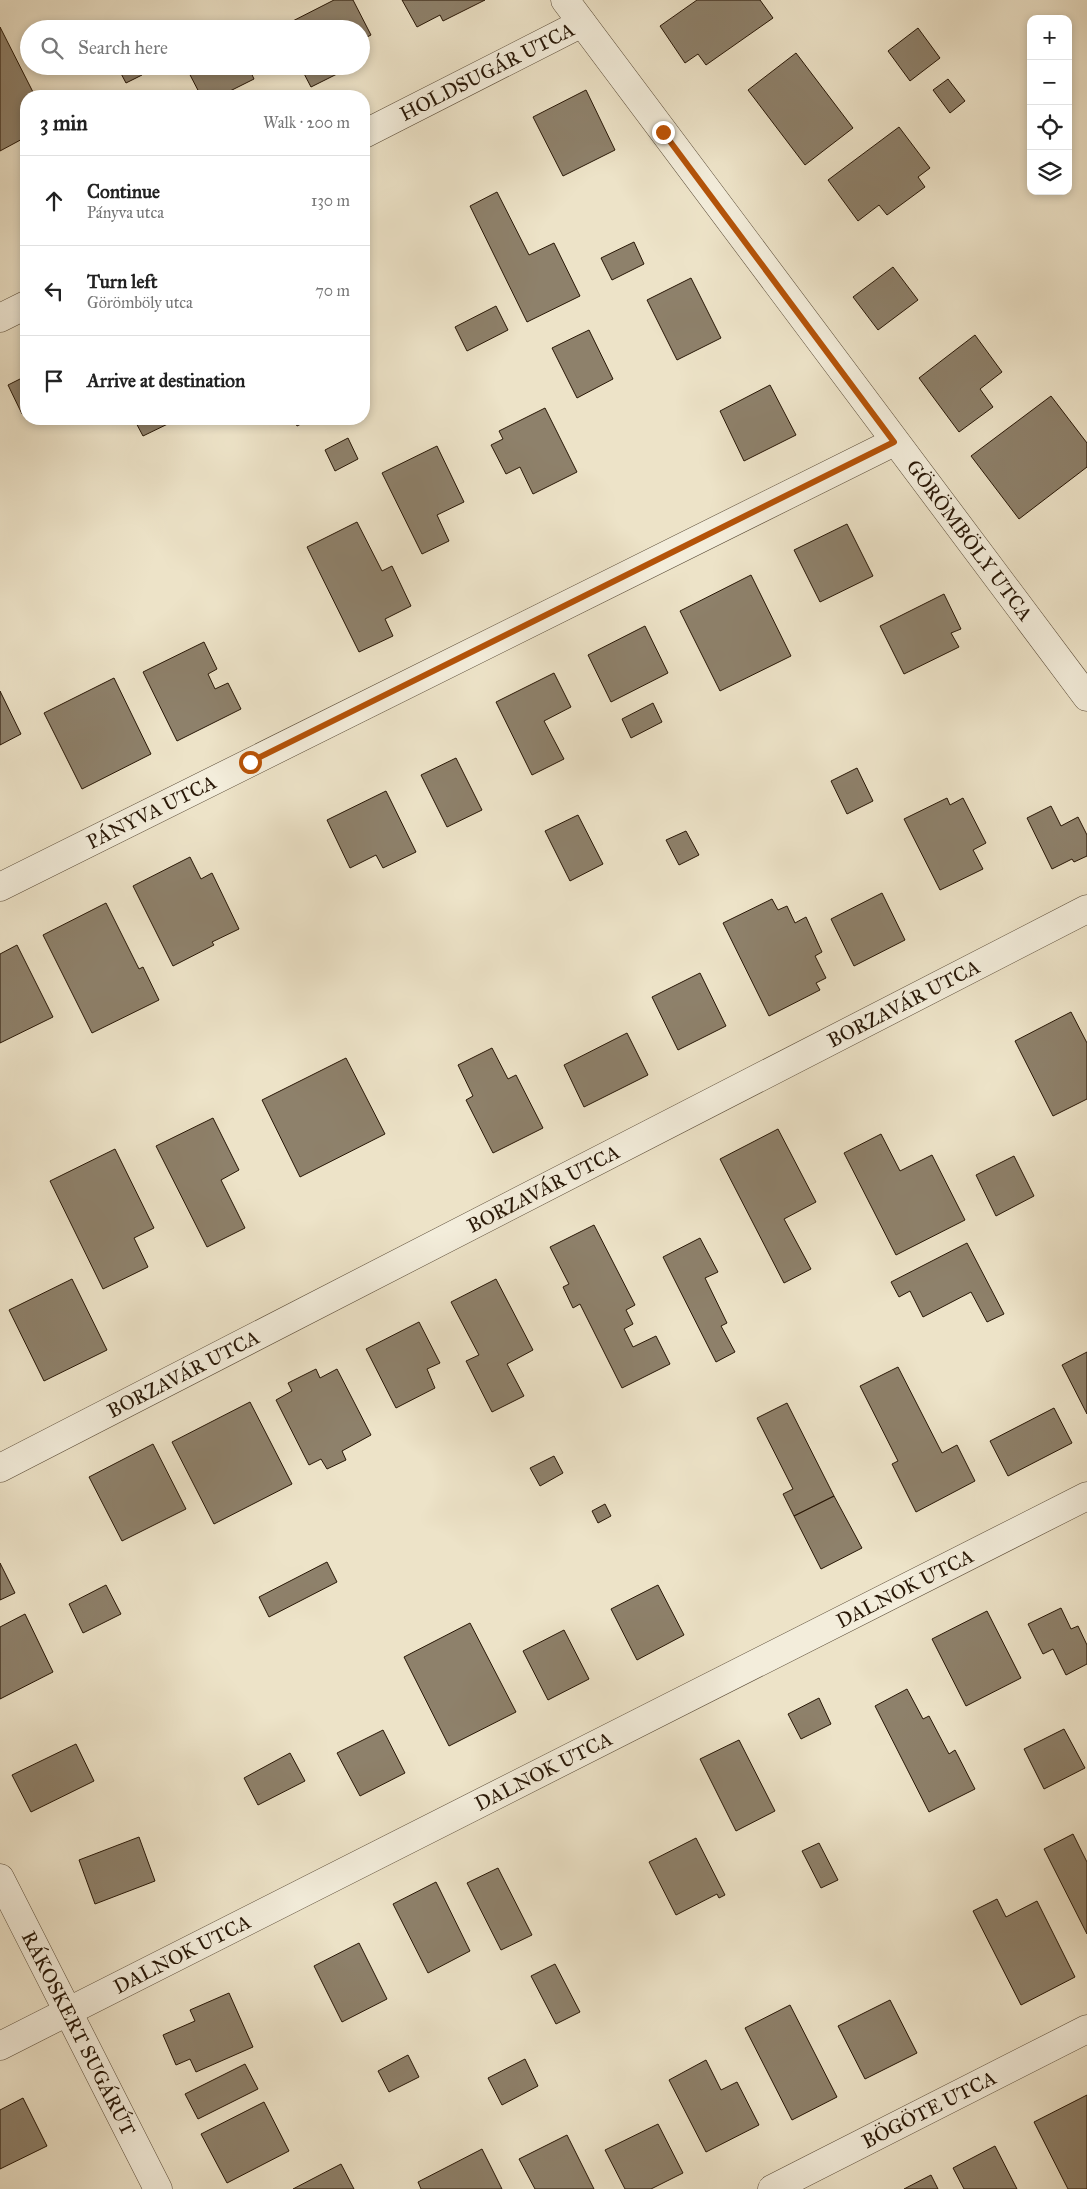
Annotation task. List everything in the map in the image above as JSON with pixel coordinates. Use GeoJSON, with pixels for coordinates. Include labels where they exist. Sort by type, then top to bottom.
{"type":"FeatureCollection","features":[{"type":"Feature","properties":{"kind":"street","name":"GÖRÖMBÖLY UTCA"},"geometry":{"type":"LineString","coordinates":[[565,0],[894,442],[1087,697]]}},
{"type":"Feature","properties":{"kind":"street","name":"HOLDSUGÁR UTCA"},"geometry":{"type":"LineString","coordinates":[[370,131],[582,23]]}},
{"type":"Feature","properties":{"kind":"street"},"geometry":{"type":"LineString","coordinates":[[0,318],[20,308]]}},
{"type":"Feature","properties":{"kind":"street","name":"PÁNYVA UTCA"},"geometry":{"type":"LineString","coordinates":[[0,887],[894,442]]}},
{"type":"Feature","properties":{"kind":"street","name":"BORZAVÁR UTCA"},"geometry":{"type":"LineString","coordinates":[[0,1468],[1087,909]]}},
{"type":"Feature","properties":{"kind":"street","name":"DALNOK UTCA"},"geometry":{"type":"LineString","coordinates":[[0,2046],[1087,1496]]}},
{"type":"Feature","properties":{"kind":"street","name":"RÁKOSKERT SUGÁRÚT"},"geometry":{"type":"LineString","coordinates":[[0,1878],[158,2189]]}},
{"type":"Feature","properties":{"kind":"street","name":"BÖGÖTE UTCA"},"geometry":{"type":"LineString","coordinates":[[772,2189],[1087,2028]]}},
{"type":"Feature","properties":{"kind":"building"},"geometry":{"type":"Polygon","coordinates":[[[334,0],[353,0],[363,20],[295,20],[334,0]]]}},
{"type":"Feature","properties":{"kind":"building"},"geometry":{"type":"Polygon","coordinates":[[[402,0],[485,0],[443,21],[440,15],[417,27],[402,0]]]}},
{"type":"Feature","properties":{"kind":"building"},"geometry":{"type":"Polygon","coordinates":[[[697,0],[760,0],[773,18],[706,65],[698,54],[685,63],[660,26],[697,0]]]}},
{"type":"Feature","properties":{"kind":"building"},"geometry":{"type":"Polygon","coordinates":[[[0,27],[20,66],[20,75],[24,75],[32,90],[20,90],[20,140],[0,151],[0,27]]]}},
{"type":"Feature","properties":{"kind":"building"},"geometry":{"type":"Polygon","coordinates":[[[918,28],[940,58],[910,81],[888,51],[918,28]]]}},
{"type":"Feature","properties":{"kind":"building"},"geometry":{"type":"Polygon","coordinates":[[[796,53],[853,128],[805,165],[748,90],[796,53]]]}},
{"type":"Feature","properties":{"kind":"building"},"geometry":{"type":"Polygon","coordinates":[[[122,75],[142,75],[126,83],[122,75]]]}},
{"type":"Feature","properties":{"kind":"building"},"geometry":{"type":"Polygon","coordinates":[[[190,75],[252,75],[254,79],[232,90],[198,90],[190,75]]]}},
{"type":"Feature","properties":{"kind":"building"},"geometry":{"type":"Polygon","coordinates":[[[305,75],[335,75],[311,87],[305,75]]]}},
{"type":"Feature","properties":{"kind":"building"},"geometry":{"type":"Polygon","coordinates":[[[948,79],[965,101],[950,113],[933,90],[948,79]]]}},
{"type":"Feature","properties":{"kind":"building"},"geometry":{"type":"Polygon","coordinates":[[[586,90],[615,150],[563,176],[533,117],[586,90]]]}},
{"type":"Feature","properties":{"kind":"building"},"geometry":{"type":"Polygon","coordinates":[[[899,127],[930,168],[918,177],[925,187],[887,215],[879,205],[858,221],[828,180],[899,127]]]}},
{"type":"Feature","properties":{"kind":"building"},"geometry":{"type":"Polygon","coordinates":[[[497,192],[529,255],[554,243],[580,296],[527,322],[470,206],[497,192]]]}},
{"type":"Feature","properties":{"kind":"building"},"geometry":{"type":"Polygon","coordinates":[[[634,242],[644,264],[612,280],[601,258],[634,242]]]}},
{"type":"Feature","properties":{"kind":"building"},"geometry":{"type":"Polygon","coordinates":[[[893,267],[918,300],[878,330],[853,297],[893,267]]]}},
{"type":"Feature","properties":{"kind":"building"},"geometry":{"type":"Polygon","coordinates":[[[691,278],[721,338],[677,360],[647,300],[691,278]]]}},
{"type":"Feature","properties":{"kind":"building"},"geometry":{"type":"Polygon","coordinates":[[[496,306],[508,330],[467,351],[455,327],[496,306]]]}},
{"type":"Feature","properties":{"kind":"building"},"geometry":{"type":"Polygon","coordinates":[[[589,330],[613,379],[577,398],[552,348],[589,330]]]}},
{"type":"Feature","properties":{"kind":"building"},"geometry":{"type":"Polygon","coordinates":[[[975,335],[1002,372],[980,389],[993,407],[959,432],[919,378],[975,335]]]}},
{"type":"Feature","properties":{"kind":"building"},"geometry":{"type":"Polygon","coordinates":[[[20,379],[20,410],[8,385],[20,379]]]}},
{"type":"Feature","properties":{"kind":"building"},"geometry":{"type":"Polygon","coordinates":[[[770,385],[796,435],[744,461],[720,411],[770,385]]]}},
{"type":"Feature","properties":{"kind":"building"},"geometry":{"type":"Polygon","coordinates":[[[1051,396],[1087,443],[1087,467],[1019,519],[971,456],[1051,396]]]}},
{"type":"Feature","properties":{"kind":"building"},"geometry":{"type":"Polygon","coordinates":[[[545,408],[577,472],[533,494],[520,467],[506,474],[491,445],[503,439],[499,431],[545,408]]]}},
{"type":"Feature","properties":{"kind":"building"},"geometry":{"type":"Polygon","coordinates":[[[137,425],[166,425],[143,436],[137,425]]]}},
{"type":"Feature","properties":{"kind":"building"},"geometry":{"type":"Polygon","coordinates":[[[348,438],[358,459],[335,471],[325,450],[348,438]]]}},
{"type":"Feature","properties":{"kind":"building"},"geometry":{"type":"Polygon","coordinates":[[[437,446],[464,502],[437,515],[449,541],[422,554],[382,473],[437,446]]]}},
{"type":"Feature","properties":{"kind":"building"},"geometry":{"type":"Polygon","coordinates":[[[357,522],[382,571],[392,566],[411,606],[385,619],[393,636],[359,652],[307,547],[357,522]]]}},
{"type":"Feature","properties":{"kind":"building"},"geometry":{"type":"Polygon","coordinates":[[[847,524],[873,576],[820,602],[794,550],[847,524]]]}},
{"type":"Feature","properties":{"kind":"building"},"geometry":{"type":"Polygon","coordinates":[[[751,575],[791,656],[720,691],[680,611],[751,575]]]}},
{"type":"Feature","properties":{"kind":"building"},"geometry":{"type":"Polygon","coordinates":[[[944,594],[961,629],[951,633],[959,647],[904,674],[880,626],[944,594]]]}},
{"type":"Feature","properties":{"kind":"building"},"geometry":{"type":"Polygon","coordinates":[[[645,626],[668,673],[611,702],[588,655],[645,626]]]}},
{"type":"Feature","properties":{"kind":"building"},"geometry":{"type":"Polygon","coordinates":[[[204,642],[217,669],[208,674],[215,689],[228,683],[241,709],[177,741],[143,672],[204,642]]]}},
{"type":"Feature","properties":{"kind":"building"},"geometry":{"type":"Polygon","coordinates":[[[554,673],[571,707],[544,721],[564,759],[532,775],[496,702],[554,673]]]}},
{"type":"Feature","properties":{"kind":"building"},"geometry":{"type":"Polygon","coordinates":[[[114,678],[151,754],[82,789],[44,713],[114,678]]]}},
{"type":"Feature","properties":{"kind":"building"},"geometry":{"type":"Polygon","coordinates":[[[0,691],[21,734],[0,745],[0,691]]]}},
{"type":"Feature","properties":{"kind":"building"},"geometry":{"type":"Polygon","coordinates":[[[653,703],[662,722],[631,738],[622,719],[653,703]]]}},
{"type":"Feature","properties":{"kind":"building"},"geometry":{"type":"Polygon","coordinates":[[[456,758],[482,810],[447,827],[421,775],[456,758]]]}},
{"type":"Feature","properties":{"kind":"building"},"geometry":{"type":"Polygon","coordinates":[[[857,768],[873,801],[847,814],[831,781],[857,768]]]}},
{"type":"Feature","properties":{"kind":"building"},"geometry":{"type":"Polygon","coordinates":[[[386,791],[416,852],[383,868],[376,855],[350,868],[327,820],[386,791]]]}},
{"type":"Feature","properties":{"kind":"building"},"geometry":{"type":"Polygon","coordinates":[[[947,798],[950,805],[963,798],[986,843],[973,850],[983,869],[940,890],[904,819],[947,798]]]}},
{"type":"Feature","properties":{"kind":"building"},"geometry":{"type":"Polygon","coordinates":[[[1051,806],[1061,826],[1078,817],[1087,835],[1087,856],[1074,862],[1072,859],[1052,869],[1027,818],[1051,806]]]}},
{"type":"Feature","properties":{"kind":"building"},"geometry":{"type":"Polygon","coordinates":[[[578,815],[603,864],[570,881],[545,831],[578,815]]]}},
{"type":"Feature","properties":{"kind":"building"},"geometry":{"type":"Polygon","coordinates":[[[686,831],[699,855],[679,865],[666,840],[686,831]]]}},
{"type":"Feature","properties":{"kind":"building"},"geometry":{"type":"Polygon","coordinates":[[[190,857],[201,879],[212,873],[239,929],[212,942],[214,945],[173,966],[133,886],[190,857]]]}},
{"type":"Feature","properties":{"kind":"building"},"geometry":{"type":"Polygon","coordinates":[[[882,893],[905,940],[854,966],[831,919],[882,893]]]}},
{"type":"Feature","properties":{"kind":"building"},"geometry":{"type":"Polygon","coordinates":[[[772,899],[778,910],[787,906],[795,923],[806,917],[822,952],[815,956],[826,978],[816,983],[820,990],[769,1016],[723,923],[772,899]]]}},
{"type":"Feature","properties":{"kind":"building"},"geometry":{"type":"Polygon","coordinates":[[[106,903],[139,969],[143,967],[159,1000],[92,1033],[43,935],[106,903]]]}},
{"type":"Feature","properties":{"kind":"building"},"geometry":{"type":"Polygon","coordinates":[[[17,945],[53,1017],[0,1043],[0,954],[17,945]]]}},
{"type":"Feature","properties":{"kind":"building"},"geometry":{"type":"Polygon","coordinates":[[[700,973],[726,1026],[678,1050],[652,997],[700,973]]]}},
{"type":"Feature","properties":{"kind":"building"},"geometry":{"type":"Polygon","coordinates":[[[1071,1012],[1087,1043],[1087,1099],[1053,1116],[1015,1041],[1071,1012]]]}},
{"type":"Feature","properties":{"kind":"building"},"geometry":{"type":"Polygon","coordinates":[[[627,1033],[648,1075],[584,1107],[564,1065],[627,1033]]]}},
{"type":"Feature","properties":{"kind":"building"},"geometry":{"type":"Polygon","coordinates":[[[492,1048],[508,1079],[516,1075],[543,1128],[493,1153],[466,1100],[473,1096],[458,1065],[492,1048]]]}},
{"type":"Feature","properties":{"kind":"building"},"geometry":{"type":"Polygon","coordinates":[[[346,1058],[385,1134],[300,1177],[262,1100],[346,1058]]]}},
{"type":"Feature","properties":{"kind":"building"},"geometry":{"type":"Polygon","coordinates":[[[213,1118],[239,1170],[221,1180],[245,1228],[207,1247],[156,1146],[213,1118]]]}},
{"type":"Feature","properties":{"kind":"building"},"geometry":{"type":"Polygon","coordinates":[[[778,1129],[816,1202],[784,1219],[811,1269],[784,1283],[720,1159],[778,1129]]]}},
{"type":"Feature","properties":{"kind":"building"},"geometry":{"type":"Polygon","coordinates":[[[881,1134],[900,1171],[932,1155],[965,1220],[896,1255],[844,1153],[881,1134]]]}},
{"type":"Feature","properties":{"kind":"building"},"geometry":{"type":"Polygon","coordinates":[[[115,1149],[154,1228],[134,1238],[148,1267],[103,1289],[50,1181],[115,1149]]]}},
{"type":"Feature","properties":{"kind":"building"},"geometry":{"type":"Polygon","coordinates":[[[1014,1156],[1034,1196],[996,1216],[976,1175],[1014,1156]]]}},
{"type":"Feature","properties":{"kind":"building"},"geometry":{"type":"Polygon","coordinates":[[[594,1225],[635,1305],[626,1310],[633,1324],[624,1329],[633,1347],[656,1336],[670,1364],[622,1388],[580,1304],[573,1308],[563,1287],[569,1284],[550,1247],[594,1225]]]}},
{"type":"Feature","properties":{"kind":"building"},"geometry":{"type":"Polygon","coordinates":[[[700,1238],[718,1272],[705,1278],[727,1323],[721,1326],[735,1352],[716,1362],[663,1257],[700,1238]]]}},
{"type":"Feature","properties":{"kind":"building"},"geometry":{"type":"Polygon","coordinates":[[[967,1243],[1004,1314],[987,1322],[971,1292],[923,1317],[910,1291],[899,1297],[891,1282],[967,1243]]]}},
{"type":"Feature","properties":{"kind":"building"},"geometry":{"type":"Polygon","coordinates":[[[72,1279],[107,1350],[44,1381],[9,1310],[72,1279]]]}},
{"type":"Feature","properties":{"kind":"building"},"geometry":{"type":"Polygon","coordinates":[[[496,1279],[533,1350],[507,1364],[524,1396],[492,1412],[466,1361],[479,1355],[451,1302],[496,1279]]]}},
{"type":"Feature","properties":{"kind":"building"},"geometry":{"type":"Polygon","coordinates":[[[419,1322],[440,1363],[427,1369],[435,1388],[396,1408],[366,1349],[419,1322]]]}},
{"type":"Feature","properties":{"kind":"building"},"geometry":{"type":"Polygon","coordinates":[[[1087,1352],[1087,1414],[1062,1365],[1087,1352]]]}},
{"type":"Feature","properties":{"kind":"building"},"geometry":{"type":"Polygon","coordinates":[[[898,1367],[942,1453],[957,1445],[975,1481],[916,1512],[892,1464],[898,1461],[860,1386],[898,1367]]]}},
{"type":"Feature","properties":{"kind":"building"},"geometry":{"type":"Polygon","coordinates":[[[316,1369],[320,1378],[337,1369],[371,1435],[342,1451],[346,1460],[327,1469],[321,1459],[309,1465],[276,1400],[292,1391],[288,1383],[316,1369]]]}},
{"type":"Feature","properties":{"kind":"building"},"geometry":{"type":"Polygon","coordinates":[[[250,1402],[292,1484],[214,1524],[172,1442],[250,1402]]]}},
{"type":"Feature","properties":{"kind":"building"},"geometry":{"type":"Polygon","coordinates":[[[787,1403],[834,1496],[794,1516],[783,1494],[793,1489],[757,1418],[787,1403]]]}},
{"type":"Feature","properties":{"kind":"building"},"geometry":{"type":"Polygon","coordinates":[[[1054,1408],[1072,1443],[1008,1476],[990,1441],[1054,1408]]]}},
{"type":"Feature","properties":{"kind":"building"},"geometry":{"type":"Polygon","coordinates":[[[153,1444],[186,1509],[122,1541],[89,1477],[153,1444]]]}},
{"type":"Feature","properties":{"kind":"building"},"geometry":{"type":"Polygon","coordinates":[[[554,1456],[563,1473],[540,1486],[530,1468],[554,1456]]]}},
{"type":"Feature","properties":{"kind":"building"},"geometry":{"type":"Polygon","coordinates":[[[834,1496],[862,1548],[821,1569],[794,1516],[834,1496]]]}},
{"type":"Feature","properties":{"kind":"building"},"geometry":{"type":"Polygon","coordinates":[[[605,1504],[611,1516],[598,1523],[592,1511],[605,1504]]]}},
{"type":"Feature","properties":{"kind":"building"},"geometry":{"type":"Polygon","coordinates":[[[327,1562],[337,1582],[269,1617],[259,1597],[327,1562]]]}},
{"type":"Feature","properties":{"kind":"building"},"geometry":{"type":"Polygon","coordinates":[[[0,1563],[15,1593],[0,1600],[0,1563]]]}},
{"type":"Feature","properties":{"kind":"building"},"geometry":{"type":"Polygon","coordinates":[[[106,1585],[121,1614],[83,1633],[69,1604],[106,1585]]]}},
{"type":"Feature","properties":{"kind":"building"},"geometry":{"type":"Polygon","coordinates":[[[658,1585],[684,1635],[637,1660],[611,1609],[658,1585]]]}},
{"type":"Feature","properties":{"kind":"building"},"geometry":{"type":"Polygon","coordinates":[[[1061,1608],[1071,1629],[1078,1626],[1087,1645],[1087,1664],[1066,1675],[1053,1649],[1043,1654],[1028,1624],[1061,1608]]]}},
{"type":"Feature","properties":{"kind":"building"},"geometry":{"type":"Polygon","coordinates":[[[987,1611],[1021,1678],[966,1706],[932,1639],[987,1611]]]}},
{"type":"Feature","properties":{"kind":"building"},"geometry":{"type":"Polygon","coordinates":[[[25,1614],[53,1672],[0,1699],[0,1627],[25,1614]]]}},
{"type":"Feature","properties":{"kind":"building"},"geometry":{"type":"Polygon","coordinates":[[[470,1623],[516,1712],[449,1746],[404,1657],[470,1623]]]}},
{"type":"Feature","properties":{"kind":"building"},"geometry":{"type":"Polygon","coordinates":[[[564,1630],[589,1679],[548,1700],[523,1651],[564,1630]]]}},
{"type":"Feature","properties":{"kind":"building"},"geometry":{"type":"Polygon","coordinates":[[[907,1689],[923,1719],[929,1716],[949,1754],[955,1750],[975,1789],[929,1812],[875,1706],[907,1689]]]}},
{"type":"Feature","properties":{"kind":"building"},"geometry":{"type":"Polygon","coordinates":[[[819,1698],[831,1724],[801,1739],[788,1714],[819,1698]]]}},
{"type":"Feature","properties":{"kind":"building"},"geometry":{"type":"Polygon","coordinates":[[[1064,1729],[1085,1768],[1044,1789],[1024,1749],[1064,1729]]]}},
{"type":"Feature","properties":{"kind":"building"},"geometry":{"type":"Polygon","coordinates":[[[383,1730],[405,1773],[360,1796],[337,1753],[383,1730]]]}},
{"type":"Feature","properties":{"kind":"building"},"geometry":{"type":"Polygon","coordinates":[[[739,1740],[775,1811],[736,1831],[700,1759],[739,1740]]]}},
{"type":"Feature","properties":{"kind":"building"},"geometry":{"type":"Polygon","coordinates":[[[76,1744],[94,1781],[31,1812],[12,1775],[76,1744]]]}},
{"type":"Feature","properties":{"kind":"building"},"geometry":{"type":"Polygon","coordinates":[[[290,1753],[305,1781],[258,1805],[244,1778],[290,1753]]]}},
{"type":"Feature","properties":{"kind":"building"},"geometry":{"type":"Polygon","coordinates":[[[1073,1834],[1087,1862],[1087,1934],[1044,1849],[1073,1834]]]}},
{"type":"Feature","properties":{"kind":"building"},"geometry":{"type":"Polygon","coordinates":[[[139,1837],[155,1881],[95,1904],[79,1860],[139,1837]]]}},
{"type":"Feature","properties":{"kind":"building"},"geometry":{"type":"Polygon","coordinates":[[[696,1838],[725,1895],[719,1898],[717,1894],[676,1915],[649,1862],[696,1838]]]}},
{"type":"Feature","properties":{"kind":"building"},"geometry":{"type":"Polygon","coordinates":[[[819,1843],[838,1880],[821,1888],[802,1851],[819,1843]]]}},
{"type":"Feature","properties":{"kind":"building"},"geometry":{"type":"Polygon","coordinates":[[[498,1868],[532,1935],[501,1950],[467,1883],[498,1868]]]}},
{"type":"Feature","properties":{"kind":"building"},"geometry":{"type":"Polygon","coordinates":[[[436,1882],[470,1951],[428,1973],[393,1904],[436,1882]]]}},
{"type":"Feature","properties":{"kind":"building"},"geometry":{"type":"Polygon","coordinates":[[[997,1899],[1006,1917],[1037,1901],[1075,1977],[1021,2005],[973,1911],[997,1899]]]}},
{"type":"Feature","properties":{"kind":"building"},"geometry":{"type":"Polygon","coordinates":[[[359,1943],[387,1999],[342,2022],[314,1966],[359,1943]]]}},
{"type":"Feature","properties":{"kind":"building"},"geometry":{"type":"Polygon","coordinates":[[[555,1964],[580,2012],[556,2024],[531,1976],[555,1964]]]}},
{"type":"Feature","properties":{"kind":"building"},"geometry":{"type":"Polygon","coordinates":[[[229,1993],[253,2047],[196,2072],[190,2059],[176,2065],[163,2035],[195,2021],[190,2010],[229,1993]]]}},
{"type":"Feature","properties":{"kind":"building"},"geometry":{"type":"Polygon","coordinates":[[[890,2000],[917,2053],[865,2079],[838,2026],[890,2000]]]}},
{"type":"Feature","properties":{"kind":"building"},"geometry":{"type":"Polygon","coordinates":[[[790,2005],[837,2097],[792,2120],[745,2028],[790,2005]]]}},
{"type":"Feature","properties":{"kind":"building"},"geometry":{"type":"Polygon","coordinates":[[[408,2055],[419,2077],[389,2092],[378,2071],[408,2055]]]}},
{"type":"Feature","properties":{"kind":"building"},"geometry":{"type":"Polygon","coordinates":[[[525,2059],[538,2086],[502,2105],[488,2078],[525,2059]]]}},
{"type":"Feature","properties":{"kind":"building"},"geometry":{"type":"Polygon","coordinates":[[[706,2060],[721,2090],[737,2082],[759,2125],[706,2152],[669,2080],[706,2060]]]}},
{"type":"Feature","properties":{"kind":"building"},"geometry":{"type":"Polygon","coordinates":[[[245,2064],[258,2089],[198,2119],[185,2094],[245,2064]]]}},
{"type":"Feature","properties":{"kind":"building"},"geometry":{"type":"Polygon","coordinates":[[[1087,2095],[1087,2189],[1068,2189],[1034,2122],[1087,2095]]]}},
{"type":"Feature","properties":{"kind":"building"},"geometry":{"type":"Polygon","coordinates":[[[23,2098],[47,2146],[0,2169],[0,2110],[23,2098]]]}},
{"type":"Feature","properties":{"kind":"building"},"geometry":{"type":"Polygon","coordinates":[[[264,2102],[289,2151],[227,2183],[201,2134],[264,2102]]]}},
{"type":"Feature","properties":{"kind":"building"},"geometry":{"type":"Polygon","coordinates":[[[658,2124],[683,2173],[651,2189],[625,2189],[605,2150],[658,2124]]]}},
{"type":"Feature","properties":{"kind":"building"},"geometry":{"type":"Polygon","coordinates":[[[567,2135],[594,2189],[535,2189],[519,2159],[567,2135]]]}},
{"type":"Feature","properties":{"kind":"building"},"geometry":{"type":"Polygon","coordinates":[[[995,2146],[1017,2189],[964,2189],[953,2168],[995,2146]]]}},
{"type":"Feature","properties":{"kind":"building"},"geometry":{"type":"Polygon","coordinates":[[[482,2149],[502,2189],[421,2189],[418,2182],[482,2149]]]}},
{"type":"Feature","properties":{"kind":"building"},"geometry":{"type":"Polygon","coordinates":[[[341,2164],[354,2189],[293,2189],[341,2164]]]}},
{"type":"Feature","properties":{"kind":"building"},"geometry":{"type":"Polygon","coordinates":[[[931,2175],[938,2189],[904,2189],[931,2175]]]}},
{"type":"Feature","properties":{"kind":"route"},"geometry":{"type":"LineString","coordinates":[[250,762],[894,442],[663,132]]}}]}
